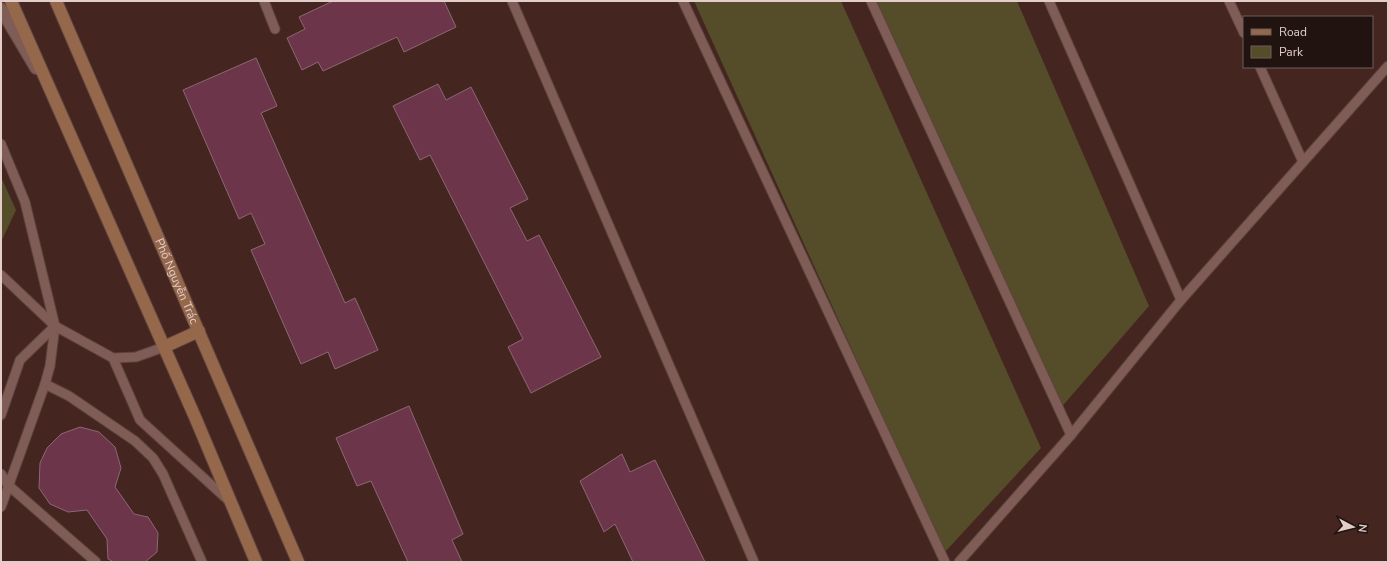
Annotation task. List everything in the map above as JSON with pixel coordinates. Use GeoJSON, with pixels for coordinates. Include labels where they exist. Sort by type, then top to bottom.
{"type":"FeatureCollection","features":[{"type":"Feature","properties":{"kind":"main road"},"geometry":{"type":"LineString","coordinates":[[11,1],[164,347],[256,562]]}},
{"type":"Feature","properties":{"kind":"main road","name":"Phố Nguyễn Trác"},"geometry":{"type":"LineString","coordinates":[[56,1],[298,562]]}},
{"type":"Feature","properties":{"kind":"main road"},"geometry":{"type":"LineString","coordinates":[[164,347],[199,331]]}},
{"type":"Feature","properties":{"kind":"street"},"geometry":{"type":"LineString","coordinates":[[1,9],[54,98]]}},
{"type":"Feature","properties":{"kind":"lane"},"geometry":{"type":"LineString","coordinates":[[264,1],[275,29]]}},
{"type":"Feature","properties":{"kind":"lane"},"geometry":{"type":"LineString","coordinates":[[512,1],[754,562]]}},
{"type":"Feature","properties":{"kind":"lane"},"geometry":{"type":"LineString","coordinates":[[683,1],[945,562]]}},
{"type":"Feature","properties":{"kind":"lane"},"geometry":{"type":"LineString","coordinates":[[871,1],[1071,434]]}},
{"type":"Feature","properties":{"kind":"lane"},"geometry":{"type":"LineString","coordinates":[[1049,1],[1181,300]]}},
{"type":"Feature","properties":{"kind":"lane"},"geometry":{"type":"LineString","coordinates":[[1229,1],[1243,31]]}},
{"type":"Feature","properties":{"kind":"lane"},"geometry":{"type":"LineString","coordinates":[[959,562],[1071,434],[1181,300],[1388,66]]}},
{"type":"Feature","properties":{"kind":"lane"},"geometry":{"type":"LineString","coordinates":[[1260,68],[1304,162]]}},
{"type":"Feature","properties":{"kind":"lane"},"geometry":{"type":"LineString","coordinates":[[1,144],[25,202],[55,326],[50,366],[45,384],[1,507]]}},
{"type":"Feature","properties":{"kind":"lane"},"geometry":{"type":"LineString","coordinates":[[1,276],[55,326],[113,358],[136,357],[164,347]]}},
{"type":"Feature","properties":{"kind":"lane"},"geometry":{"type":"LineString","coordinates":[[1,415],[20,360],[55,326]]}},
{"type":"Feature","properties":{"kind":"lane"},"geometry":{"type":"LineString","coordinates":[[113,358],[140,420],[231,502]]}},
{"type":"Feature","properties":{"kind":"lane"},"geometry":{"type":"LineString","coordinates":[[45,384],[69,396],[135,441],[153,458],[163,474],[202,562]]}},
{"type":"Feature","properties":{"kind":"lane"},"geometry":{"type":"LineString","coordinates":[[1,474],[8,485],[96,562]]}},
{"type":"Feature","properties":{"kind":"green space"},"geometry":{"type":"Polygon","coordinates":[[[694,1],[841,1],[1041,448],[944,553],[694,1]]]}},
{"type":"Feature","properties":{"kind":"green space"},"geometry":{"type":"Polygon","coordinates":[[[876,1],[1017,1],[1149,306],[1059,410],[876,1]]]}},
{"type":"Feature","properties":{"kind":"green space"},"geometry":{"type":"Polygon","coordinates":[[[1,177],[16,210],[1,242],[1,177]]]}},
{"type":"Feature","properties":{"kind":"building"},"geometry":{"type":"Polygon","coordinates":[[[333,1],[444,1],[456,27],[404,52],[397,37],[323,71],[318,62],[302,70],[287,38],[305,29],[299,17],[333,1]]]}},
{"type":"Feature","properties":{"kind":"building"},"geometry":{"type":"Polygon","coordinates":[[[256,58],[277,106],[261,113],[345,303],[355,298],[378,350],[335,369],[328,352],[301,364],[251,250],[265,244],[251,213],[239,219],[183,90],[256,58]]]}},
{"type":"Feature","properties":{"kind":"building"},"geometry":{"type":"Polygon","coordinates":[[[438,84],[446,100],[471,87],[528,199],[510,208],[527,241],[539,235],[601,357],[531,393],[508,347],[523,339],[430,155],[420,160],[393,106],[438,84]]]}},
{"type":"Feature","properties":{"kind":"building"},"geometry":{"type":"Polygon","coordinates":[[[409,406],[463,534],[452,540],[462,562],[408,562],[371,481],[357,486],[336,438],[409,406]]]}},
{"type":"Feature","properties":{"kind":"building"},"geometry":{"type":"Polygon","coordinates":[[[80,427],[99,432],[115,447],[121,468],[115,487],[134,514],[148,517],[158,533],[157,552],[145,562],[114,562],[108,559],[107,539],[87,510],[68,512],[50,504],[39,488],[40,463],[47,448],[61,434],[80,427]]]}},
{"type":"Feature","properties":{"kind":"building"},"geometry":{"type":"Polygon","coordinates":[[[622,454],[630,472],[655,460],[705,562],[633,562],[615,524],[604,532],[580,481],[622,454]]]}}]}
